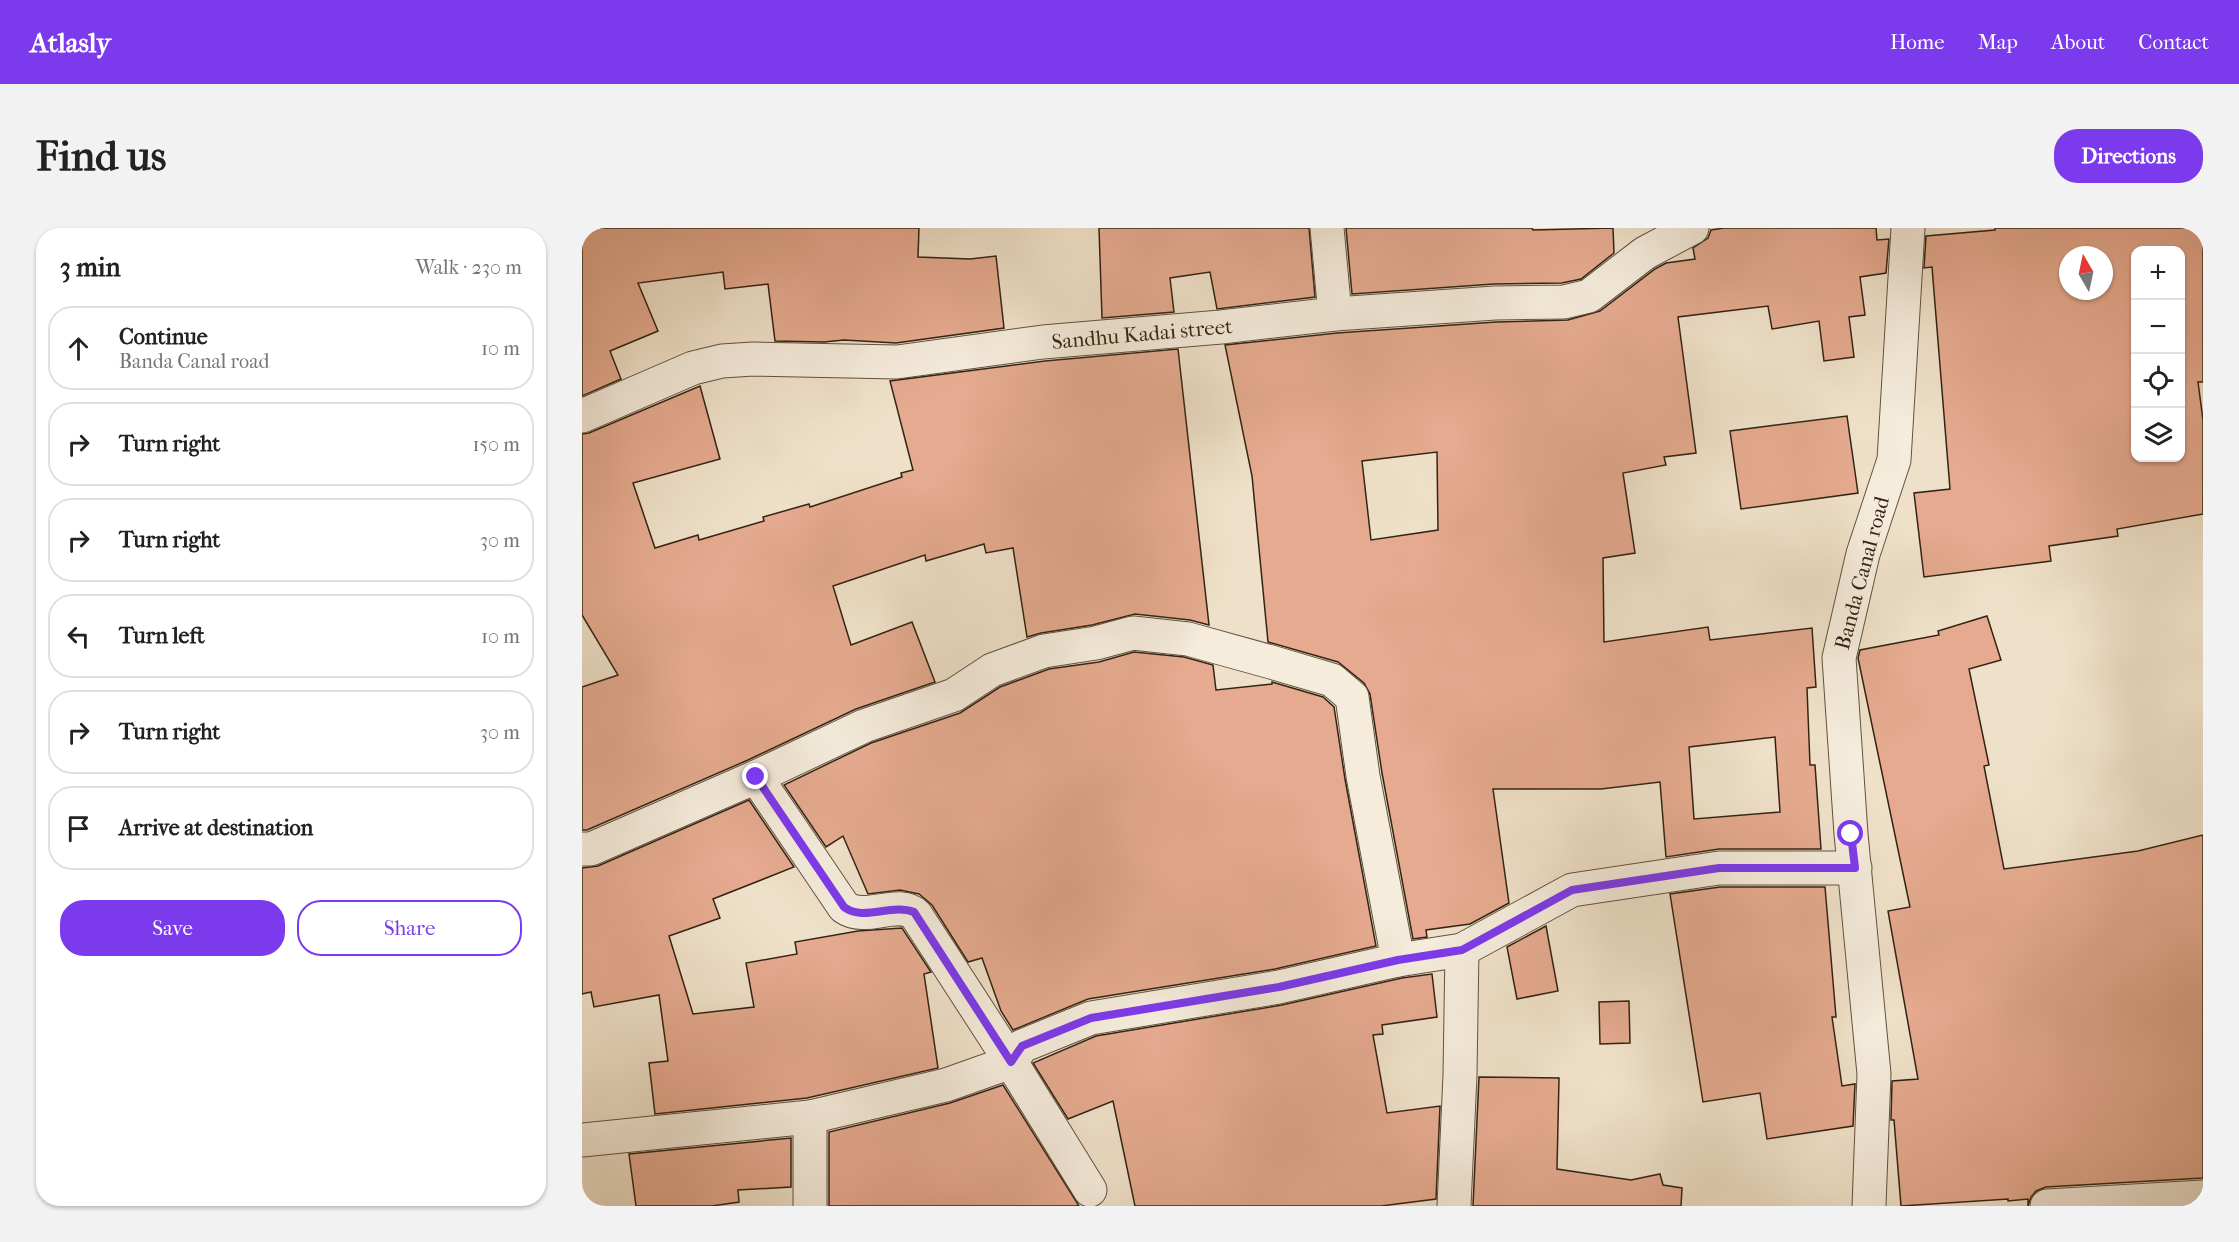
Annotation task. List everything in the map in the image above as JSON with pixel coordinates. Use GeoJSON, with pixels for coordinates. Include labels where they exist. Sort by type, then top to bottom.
{"type":"FeatureCollection","features":[{"type":"Feature","properties":{"kind":"street"},"geometry":{"type":"LineString","coordinates":[[1327,228],[1335,314]]}},
{"type":"Feature","properties":{"kind":"street","name":"Sandhu Kadai street"},"geometry":{"type":"LineString","coordinates":[[582,416],[693,368],[722,361],[753,359],[897,362],[1043,342],[1221,327],[1335,314],[1577,300],[1589,296],[1645,253],[1692,228]]}},
{"type":"Feature","properties":{"kind":"street","name":"Banda Canal road"},"geometry":{"type":"LineString","coordinates":[[1869,1206],[1874,1074],[1839,658],[1863,554],[1894,460],[1908,228]]}},
{"type":"Feature","properties":{"kind":"street"},"geometry":{"type":"LineString","coordinates":[[582,849],[591,849],[756,777],[864,726],[954,695],[992,670],[1044,651],[1095,643],[1133,633],[1188,639],[1332,680],[1352,697],[1363,776],[1398,960]]}},
{"type":"Feature","properties":{"kind":"street"},"geometry":{"type":"LineString","coordinates":[[756,777],[844,907],[851,912],[862,913],[902,909],[914,912],[1090,1190]]}},
{"type":"Feature","properties":{"kind":"street"},"geometry":{"type":"LineString","coordinates":[[582,1140],[810,1117],[946,1085],[1011,1062],[1022,1046],[1091,1018],[1279,987],[1398,960],[1462,950],[1572,890],[1719,868],[1855,868]]}},
{"type":"Feature","properties":{"kind":"street"},"geometry":{"type":"LineString","coordinates":[[1454,1206],[1460,1075],[1462,950]]}},
{"type":"Feature","properties":{"kind":"street"},"geometry":{"type":"LineString","coordinates":[[810,1117],[810,1206]]}},
{"type":"Feature","properties":{"kind":"street"},"geometry":{"type":"LineString","coordinates":[[2047,1206],[2203,1197]]}},
{"type":"Feature","properties":{"kind":"building"},"geometry":{"type":"Polygon","coordinates":[[[582,228],[919,228],[918,257],[970,259],[996,256],[1004,328],[896,343],[844,340],[775,341],[768,284],[725,289],[723,272],[638,283],[658,331],[610,351],[621,379],[582,396],[582,228]]]}},
{"type":"Feature","properties":{"kind":"building"},"geometry":{"type":"Polygon","coordinates":[[[1099,228],[1309,228],[1315,297],[1217,309],[1210,272],[1170,278],[1174,312],[1102,318],[1099,228]]]}},
{"type":"Feature","properties":{"kind":"building"},"geometry":{"type":"Polygon","coordinates":[[[1346,228],[1532,228],[1533,230],[1613,228],[1614,253],[1581,279],[1562,283],[1494,284],[1352,294],[1346,228]]]}},
{"type":"Feature","properties":{"kind":"building"},"geometry":{"type":"Polygon","coordinates":[[[1724,228],[1876,228],[1877,240],[1889,239],[1886,273],[1860,277],[1865,315],[1849,317],[1854,357],[1824,361],[1819,321],[1772,329],[1768,306],[1678,317],[1696,453],[1664,457],[1666,465],[1623,473],[1635,553],[1603,558],[1604,642],[1708,627],[1710,640],[1812,628],[1816,687],[1807,688],[1810,765],[1815,765],[1821,849],[1719,849],[1666,857],[1660,782],[1601,789],[1493,789],[1509,903],[1470,924],[1426,930],[1427,937],[1413,939],[1382,773],[1370,694],[1364,683],[1338,662],[1268,642],[1252,476],[1225,345],[1337,333],[1496,322],[1568,320],[1600,311],[1666,263],[1695,259],[1693,248],[1708,238],[1711,230],[1724,228]],[[1437,452],[1362,461],[1371,540],[1438,530],[1437,452]],[[1775,737],[1689,747],[1694,819],[1780,812],[1775,737]]]}},
{"type":"Feature","properties":{"kind":"building"},"geometry":{"type":"Polygon","coordinates":[[[1995,228],[2203,228],[2203,382],[2198,382],[2203,420],[2203,514],[2117,529],[2118,536],[2049,546],[2051,561],[1924,577],[1914,493],[1950,489],[1932,267],[1924,268],[1926,236],[1995,230],[1995,228]]]}},
{"type":"Feature","properties":{"kind":"building"},"geometry":{"type":"Polygon","coordinates":[[[1178,349],[1209,625],[1190,620],[1135,614],[1092,625],[1027,637],[1013,548],[986,553],[984,544],[926,561],[925,555],[833,586],[851,645],[912,622],[935,682],[856,709],[748,760],[587,830],[582,830],[582,687],[618,675],[582,615],[582,434],[700,386],[720,459],[633,483],[655,548],[698,535],[699,540],[764,521],[763,517],[809,504],[810,507],[902,477],[901,473],[913,470],[890,381],[1045,361],[1178,349]]]}},
{"type":"Feature","properties":{"kind":"building"},"geometry":{"type":"Polygon","coordinates":[[[1847,416],[1858,493],[1741,509],[1730,431],[1847,416]]]}},
{"type":"Feature","properties":{"kind":"building"},"geometry":{"type":"Polygon","coordinates":[[[1987,616],[2001,660],[1969,669],[1989,765],[1984,766],[2004,869],[2138,851],[2203,835],[2203,1178],[2046,1187],[2036,1191],[2028,1206],[2028,1199],[2008,1201],[2008,1199],[1901,1206],[1894,1120],[1891,1120],[1892,1081],[1918,1079],[1888,911],[1910,907],[1858,658],[1860,650],[1939,635],[1938,631],[1987,616]]]}},
{"type":"Feature","properties":{"kind":"building"},"geometry":{"type":"Polygon","coordinates":[[[1134,652],[1184,657],[1213,665],[1216,690],[1272,684],[1272,682],[1323,697],[1334,707],[1376,946],[1275,969],[1088,999],[1013,1030],[1001,1011],[982,958],[968,962],[932,905],[919,894],[900,890],[868,894],[843,836],[826,847],[784,785],[871,743],[960,713],[1000,687],[1049,669],[1099,662],[1134,652]]]}},
{"type":"Feature","properties":{"kind":"building"},"geometry":{"type":"Polygon","coordinates":[[[749,800],[794,867],[713,899],[720,918],[669,936],[693,1014],[754,1007],[746,963],[797,954],[795,942],[858,931],[902,928],[931,972],[924,974],[938,1068],[807,1098],[655,1114],[649,1063],[668,1061],[659,995],[594,1007],[591,992],[582,994],[582,868],[598,866],[749,800]]]}},
{"type":"Feature","properties":{"kind":"building"},"geometry":{"type":"Polygon","coordinates":[[[1720,887],[1825,887],[1836,1017],[1832,1017],[1842,1086],[1855,1084],[1853,1126],[1767,1139],[1760,1093],[1703,1102],[1670,894],[1720,887]]]}},
{"type":"Feature","properties":{"kind":"building"},"geometry":{"type":"Polygon","coordinates":[[[1546,926],[1558,991],[1517,999],[1507,947],[1546,926]]]}},
{"type":"Feature","properties":{"kind":"building"},"geometry":{"type":"Polygon","coordinates":[[[1432,974],[1437,1017],[1382,1025],[1383,1034],[1373,1035],[1387,1113],[1440,1106],[1436,1199],[1381,1206],[1135,1206],[1113,1101],[1068,1119],[1033,1063],[1096,1036],[1282,1005],[1402,978],[1432,974]]]}},
{"type":"Feature","properties":{"kind":"building"},"geometry":{"type":"Polygon","coordinates":[[[1629,1001],[1630,1043],[1600,1044],[1599,1002],[1629,1001]]]}},
{"type":"Feature","properties":{"kind":"building"},"geometry":{"type":"Polygon","coordinates":[[[1479,1077],[1559,1078],[1557,1169],[1631,1180],[1660,1174],[1663,1185],[1682,1188],[1681,1206],[1473,1206],[1479,1077]]]}},
{"type":"Feature","properties":{"kind":"building"},"geometry":{"type":"Polygon","coordinates":[[[1003,1085],[1079,1206],[829,1206],[829,1132],[950,1103],[1003,1085]]]}},
{"type":"Feature","properties":{"kind":"building"},"geometry":{"type":"Polygon","coordinates":[[[791,1138],[791,1187],[738,1190],[739,1202],[712,1206],[636,1206],[629,1154],[791,1138]]]}},
{"type":"Feature","properties":{"kind":"route"},"geometry":{"type":"LineString","coordinates":[[756,777],[844,907],[851,912],[862,913],[902,909],[914,912],[1011,1062],[1022,1046],[1091,1018],[1279,987],[1398,960],[1462,950],[1572,890],[1719,868],[1855,868],[1851,834]]}}]}
